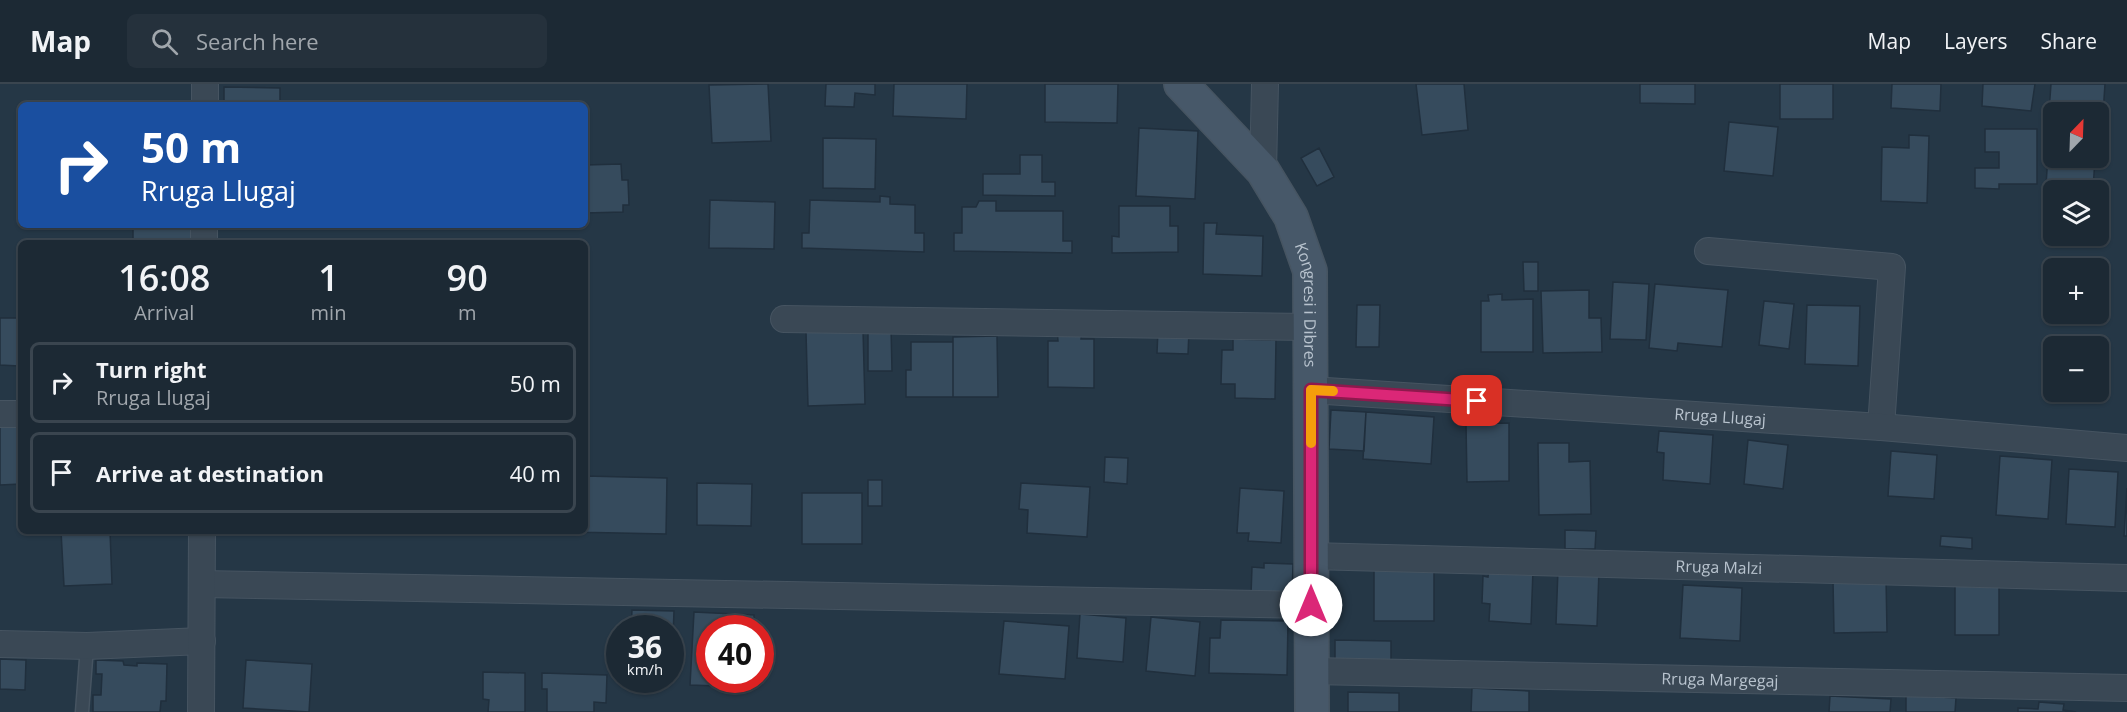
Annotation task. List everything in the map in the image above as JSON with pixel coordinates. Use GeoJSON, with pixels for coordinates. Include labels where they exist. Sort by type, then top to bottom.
{"type":"FeatureCollection","features":[{"type":"Feature","properties":{"kind":"street"},"geometry":{"type":"LineString","coordinates":[[205,84],[205,102]]}},
{"type":"Feature","properties":{"kind":"street","name":"Kongresi i Dibres"},"geometry":{"type":"LineString","coordinates":[[1181,84],[1263,171],[1291,217],[1310,271],[1312,712]]}},
{"type":"Feature","properties":{"kind":"street"},"geometry":{"type":"LineString","coordinates":[[1263,171],[1265,84]]}},
{"type":"Feature","properties":{"kind":"street"},"geometry":{"type":"LineString","coordinates":[[1708,251],[1892,267],[1881,427]]}},
{"type":"Feature","properties":{"kind":"street"},"geometry":{"type":"LineString","coordinates":[[784,319],[1309,327]]}},
{"type":"Feature","properties":{"kind":"street","name":"Rruga Llugaj"},"geometry":{"type":"LineString","coordinates":[[1311,390],[1881,427],[2127,448]]}},
{"type":"Feature","properties":{"kind":"street"},"geometry":{"type":"LineString","coordinates":[[0,414],[18,414]]}},
{"type":"Feature","properties":{"kind":"street"},"geometry":{"type":"LineString","coordinates":[[201,712],[202,534]]}},
{"type":"Feature","properties":{"kind":"street","name":"Rruga Malzi"},"geometry":{"type":"LineString","coordinates":[[1311,556],[2127,578]]}},
{"type":"Feature","properties":{"kind":"street"},"geometry":{"type":"LineString","coordinates":[[202,584],[1311,605]]}},
{"type":"Feature","properties":{"kind":"street"},"geometry":{"type":"LineString","coordinates":[[0,644],[87,646],[202,641]]}},
{"type":"Feature","properties":{"kind":"street","name":"Rruga Margegaj"},"geometry":{"type":"LineString","coordinates":[[1312,671],[2127,688]]}},
{"type":"Feature","properties":{"kind":"lane"},"geometry":{"type":"LineString","coordinates":[[82,712],[87,646]]}},
{"type":"Feature","properties":{"kind":"building"},"geometry":{"type":"Polygon","coordinates":[[[768,84],[771,141],[712,143],[709,85],[768,84]]]}},
{"type":"Feature","properties":{"kind":"building"},"geometry":{"type":"Polygon","coordinates":[[[826,84],[875,84],[875,95],[855,93],[854,107],[825,106],[826,84]]]}},
{"type":"Feature","properties":{"kind":"building"},"geometry":{"type":"Polygon","coordinates":[[[894,84],[967,84],[966,119],[893,116],[894,84]]]}},
{"type":"Feature","properties":{"kind":"building"},"geometry":{"type":"Polygon","coordinates":[[[1045,84],[1118,84],[1117,123],[1045,122],[1045,84]]]}},
{"type":"Feature","properties":{"kind":"building"},"geometry":{"type":"Polygon","coordinates":[[[1416,84],[1464,84],[1468,130],[1422,135],[1416,84]]]}},
{"type":"Feature","properties":{"kind":"building"},"geometry":{"type":"Polygon","coordinates":[[[1640,84],[1695,84],[1695,104],[1640,103],[1640,84]]]}},
{"type":"Feature","properties":{"kind":"building"},"geometry":{"type":"Polygon","coordinates":[[[1780,84],[1833,84],[1833,119],[1780,119],[1780,84]]]}},
{"type":"Feature","properties":{"kind":"building"},"geometry":{"type":"Polygon","coordinates":[[[1892,84],[1941,84],[1940,111],[1891,108],[1892,84]]]}},
{"type":"Feature","properties":{"kind":"building"},"geometry":{"type":"Polygon","coordinates":[[[1983,84],[2035,84],[2031,111],[1982,106],[1983,84]]]}},
{"type":"Feature","properties":{"kind":"building"},"geometry":{"type":"Polygon","coordinates":[[[2051,84],[2105,84],[2104,102],[2050,102],[2051,84]]]}},
{"type":"Feature","properties":{"kind":"building"},"geometry":{"type":"Polygon","coordinates":[[[224,87],[280,88],[280,102],[224,102],[224,87]]]}},
{"type":"Feature","properties":{"kind":"building"},"geometry":{"type":"Polygon","coordinates":[[[1729,122],[1778,127],[1773,176],[1724,171],[1729,122]]]}},
{"type":"Feature","properties":{"kind":"building"},"geometry":{"type":"Polygon","coordinates":[[[1139,128],[1198,131],[1195,199],[1136,196],[1139,128]]]}},
{"type":"Feature","properties":{"kind":"building"},"geometry":{"type":"Polygon","coordinates":[[[1985,129],[2037,129],[2037,184],[1999,184],[1999,189],[1975,188],[1975,168],[1999,168],[1999,152],[1985,152],[1985,129]]]}},
{"type":"Feature","properties":{"kind":"building"},"geometry":{"type":"Polygon","coordinates":[[[1909,135],[1929,136],[1927,203],[1881,201],[1882,147],[1909,148],[1909,135]]]}},
{"type":"Feature","properties":{"kind":"building"},"geometry":{"type":"Polygon","coordinates":[[[823,138],[876,139],[875,189],[823,188],[823,138]]]}},
{"type":"Feature","properties":{"kind":"building"},"geometry":{"type":"Polygon","coordinates":[[[1319,148],[1334,177],[1317,186],[1301,158],[1319,148]]]}},
{"type":"Feature","properties":{"kind":"building"},"geometry":{"type":"Polygon","coordinates":[[[1020,155],[1042,155],[1042,182],[1055,182],[1055,196],[983,195],[983,174],[1020,174],[1020,155]]]}},
{"type":"Feature","properties":{"kind":"building"},"geometry":{"type":"Polygon","coordinates":[[[621,164],[622,180],[628,180],[629,205],[623,205],[623,212],[588,213],[588,165],[621,164]]]}},
{"type":"Feature","properties":{"kind":"building"},"geometry":{"type":"Polygon","coordinates":[[[2047,168],[2094,168],[2094,180],[2046,180],[2047,168]]]}},
{"type":"Feature","properties":{"kind":"building"},"geometry":{"type":"Polygon","coordinates":[[[880,196],[890,197],[890,204],[915,205],[915,233],[924,233],[924,252],[802,248],[802,233],[809,233],[810,200],[880,202],[880,196]]]}},
{"type":"Feature","properties":{"kind":"building"},"geometry":{"type":"Polygon","coordinates":[[[710,200],[775,202],[774,249],[709,248],[710,200]]]}},
{"type":"Feature","properties":{"kind":"building"},"geometry":{"type":"Polygon","coordinates":[[[979,201],[996,201],[996,211],[1063,211],[1063,241],[1072,241],[1072,253],[954,251],[954,233],[962,233],[962,207],[976,207],[979,201]]]}},
{"type":"Feature","properties":{"kind":"building"},"geometry":{"type":"Polygon","coordinates":[[[1119,206],[1170,206],[1170,226],[1178,226],[1178,252],[1112,253],[1112,236],[1119,237],[1119,206]]]}},
{"type":"Feature","properties":{"kind":"building"},"geometry":{"type":"Polygon","coordinates":[[[1204,223],[1217,223],[1216,234],[1263,236],[1262,276],[1203,274],[1204,223]]]}},
{"type":"Feature","properties":{"kind":"building"},"geometry":{"type":"Polygon","coordinates":[[[133,228],[191,228],[191,240],[133,240],[133,228]]]}},
{"type":"Feature","properties":{"kind":"building"},"geometry":{"type":"Polygon","coordinates":[[[1523,262],[1538,262],[1538,291],[1524,291],[1523,262]]]}},
{"type":"Feature","properties":{"kind":"building"},"geometry":{"type":"Polygon","coordinates":[[[1613,282],[1649,284],[1646,340],[1610,339],[1613,282]]]}},
{"type":"Feature","properties":{"kind":"building"},"geometry":{"type":"Polygon","coordinates":[[[1655,284],[1728,290],[1722,347],[1678,343],[1677,351],[1649,348],[1655,284]]]}},
{"type":"Feature","properties":{"kind":"building"},"geometry":{"type":"Polygon","coordinates":[[[1589,290],[1589,318],[1601,318],[1602,352],[1543,353],[1541,291],[1589,290]]]}},
{"type":"Feature","properties":{"kind":"building"},"geometry":{"type":"Polygon","coordinates":[[[1502,294],[1502,300],[1533,299],[1533,352],[1481,352],[1481,301],[1489,301],[1488,295],[1502,294]]]}},
{"type":"Feature","properties":{"kind":"building"},"geometry":{"type":"Polygon","coordinates":[[[1764,301],[1794,304],[1789,349],[1759,345],[1764,301]]]}},
{"type":"Feature","properties":{"kind":"building"},"geometry":{"type":"Polygon","coordinates":[[[1357,305],[1380,305],[1379,347],[1356,347],[1357,305]]]}},
{"type":"Feature","properties":{"kind":"building"},"geometry":{"type":"Polygon","coordinates":[[[1807,305],[1860,306],[1858,366],[1805,364],[1807,305]]]}},
{"type":"Feature","properties":{"kind":"building"},"geometry":{"type":"Polygon","coordinates":[[[0,318],[18,318],[18,366],[0,365],[0,318]]]}},
{"type":"Feature","properties":{"kind":"building"},"geometry":{"type":"Polygon","coordinates":[[[868,327],[891,327],[892,371],[868,371],[868,327]]]}},
{"type":"Feature","properties":{"kind":"building"},"geometry":{"type":"Polygon","coordinates":[[[1057,329],[1082,330],[1081,339],[1094,339],[1094,388],[1048,387],[1048,341],[1058,341],[1057,329]]]}},
{"type":"Feature","properties":{"kind":"building"},"geometry":{"type":"Polygon","coordinates":[[[863,330],[865,404],[808,406],[806,332],[863,330]]]}},
{"type":"Feature","properties":{"kind":"building"},"geometry":{"type":"Polygon","coordinates":[[[1158,330],[1189,331],[1188,354],[1157,353],[1158,330]]]}},
{"type":"Feature","properties":{"kind":"building"},"geometry":{"type":"Polygon","coordinates":[[[997,336],[998,397],[953,397],[953,337],[997,336]]]}},
{"type":"Feature","properties":{"kind":"building"},"geometry":{"type":"Polygon","coordinates":[[[1233,339],[1276,340],[1275,399],[1235,398],[1235,384],[1221,384],[1222,350],[1233,350],[1233,339]]]}},
{"type":"Feature","properties":{"kind":"building"},"geometry":{"type":"Polygon","coordinates":[[[911,342],[953,342],[953,397],[906,397],[906,370],[911,370],[911,342]]]}},
{"type":"Feature","properties":{"kind":"building"},"geometry":{"type":"Polygon","coordinates":[[[1331,410],[1366,412],[1364,451],[1329,449],[1331,410]]]}},
{"type":"Feature","properties":{"kind":"building"},"geometry":{"type":"Polygon","coordinates":[[[1366,412],[1434,417],[1431,464],[1363,459],[1366,412]]]}},
{"type":"Feature","properties":{"kind":"building"},"geometry":{"type":"Polygon","coordinates":[[[1509,423],[1509,481],[1467,482],[1466,424],[1509,423]]]}},
{"type":"Feature","properties":{"kind":"building"},"geometry":{"type":"Polygon","coordinates":[[[0,426],[18,426],[18,484],[0,485],[0,426]]]}},
{"type":"Feature","properties":{"kind":"building"},"geometry":{"type":"Polygon","coordinates":[[[1659,431],[1713,435],[1710,484],[1663,480],[1664,453],[1657,452],[1659,431]]]}},
{"type":"Feature","properties":{"kind":"building"},"geometry":{"type":"Polygon","coordinates":[[[1748,440],[1788,445],[1783,489],[1744,484],[1748,440]]]}},
{"type":"Feature","properties":{"kind":"building"},"geometry":{"type":"Polygon","coordinates":[[[1538,443],[1569,443],[1569,462],[1590,461],[1591,514],[1539,515],[1538,443]]]}},
{"type":"Feature","properties":{"kind":"building"},"geometry":{"type":"Polygon","coordinates":[[[1891,451],[1937,455],[1934,499],[1888,496],[1891,451]]]}},
{"type":"Feature","properties":{"kind":"building"},"geometry":{"type":"Polygon","coordinates":[[[2000,456],[2052,460],[2048,519],[1996,515],[2000,456]]]}},
{"type":"Feature","properties":{"kind":"building"},"geometry":{"type":"Polygon","coordinates":[[[1105,457],[1128,458],[1127,484],[1104,482],[1105,457]]]}},
{"type":"Feature","properties":{"kind":"building"},"geometry":{"type":"Polygon","coordinates":[[[2069,469],[2118,472],[2115,527],[2066,524],[2069,469]]]}},
{"type":"Feature","properties":{"kind":"building"},"geometry":{"type":"Polygon","coordinates":[[[588,476],[667,478],[666,534],[588,532],[588,476]]]}},
{"type":"Feature","properties":{"kind":"building"},"geometry":{"type":"Polygon","coordinates":[[[868,480],[882,480],[882,506],[868,506],[868,480]]]}},
{"type":"Feature","properties":{"kind":"building"},"geometry":{"type":"Polygon","coordinates":[[[697,483],[752,484],[751,526],[697,525],[697,483]]]}},
{"type":"Feature","properties":{"kind":"building"},"geometry":{"type":"Polygon","coordinates":[[[1021,483],[1090,487],[1087,537],[1027,533],[1028,510],[1019,509],[1021,483]]]}},
{"type":"Feature","properties":{"kind":"building"},"geometry":{"type":"Polygon","coordinates":[[[1240,488],[1284,491],[1281,543],[1248,541],[1249,533],[1237,533],[1240,488]]]}},
{"type":"Feature","properties":{"kind":"building"},"geometry":{"type":"Polygon","coordinates":[[[2127,488],[2127,536],[2124,536],[2127,488]]]}},
{"type":"Feature","properties":{"kind":"building"},"geometry":{"type":"Polygon","coordinates":[[[802,493],[862,493],[862,544],[802,544],[802,493]]]}},
{"type":"Feature","properties":{"kind":"building"},"geometry":{"type":"Polygon","coordinates":[[[1565,530],[1596,531],[1595,549],[1565,549],[1565,530]]]}},
{"type":"Feature","properties":{"kind":"building"},"geometry":{"type":"Polygon","coordinates":[[[61,534],[110,534],[112,584],[64,586],[61,534]]]}},
{"type":"Feature","properties":{"kind":"building"},"geometry":{"type":"Polygon","coordinates":[[[391,534],[457,534],[457,535],[391,534]]]}},
{"type":"Feature","properties":{"kind":"building"},"geometry":{"type":"Polygon","coordinates":[[[1941,536],[1972,538],[1972,549],[1940,546],[1941,536]]]}},
{"type":"Feature","properties":{"kind":"building"},"geometry":{"type":"Polygon","coordinates":[[[1264,563],[1293,564],[1292,597],[1251,595],[1252,567],[1264,568],[1264,563]]]}},
{"type":"Feature","properties":{"kind":"building"},"geometry":{"type":"Polygon","coordinates":[[[1489,568],[1533,570],[1531,624],[1489,621],[1490,604],[1482,603],[1483,576],[1488,577],[1489,568]]]}},
{"type":"Feature","properties":{"kind":"building"},"geometry":{"type":"Polygon","coordinates":[[[1374,569],[1434,569],[1434,621],[1374,621],[1374,569]]]}},
{"type":"Feature","properties":{"kind":"building"},"geometry":{"type":"Polygon","coordinates":[[[1558,569],[1599,571],[1597,626],[1556,624],[1558,569]]]}},
{"type":"Feature","properties":{"kind":"building"},"geometry":{"type":"Polygon","coordinates":[[[1886,578],[1887,632],[1834,633],[1833,580],[1886,578]]]}},
{"type":"Feature","properties":{"kind":"building"},"geometry":{"type":"Polygon","coordinates":[[[1683,585],[1742,588],[1740,641],[1680,638],[1683,585]]]}},
{"type":"Feature","properties":{"kind":"building"},"geometry":{"type":"Polygon","coordinates":[[[1955,586],[1999,587],[1999,635],[1955,635],[1955,586]]]}},
{"type":"Feature","properties":{"kind":"building"},"geometry":{"type":"Polygon","coordinates":[[[632,610],[674,611],[674,615],[632,615],[632,610]]]}},
{"type":"Feature","properties":{"kind":"building"},"geometry":{"type":"Polygon","coordinates":[[[694,612],[754,615],[696,615],[696,685],[690,685],[694,612]]]}},
{"type":"Feature","properties":{"kind":"building"},"geometry":{"type":"Polygon","coordinates":[[[1080,614],[1126,618],[1123,662],[1077,658],[1080,614]]]}},
{"type":"Feature","properties":{"kind":"building"},"geometry":{"type":"Polygon","coordinates":[[[1151,617],[1200,622],[1195,676],[1146,671],[1151,617]]]}},
{"type":"Feature","properties":{"kind":"building"},"geometry":{"type":"Polygon","coordinates":[[[1221,620],[1288,621],[1287,675],[1209,673],[1210,638],[1220,638],[1221,620]]]}},
{"type":"Feature","properties":{"kind":"building"},"geometry":{"type":"Polygon","coordinates":[[[1004,621],[1069,626],[1065,679],[999,674],[1004,621]]]}},
{"type":"Feature","properties":{"kind":"building"},"geometry":{"type":"Polygon","coordinates":[[[1335,640],[1391,641],[1391,667],[1335,667],[1335,640]]]}},
{"type":"Feature","properties":{"kind":"building"},"geometry":{"type":"Polygon","coordinates":[[[0,659],[26,660],[25,690],[0,689],[0,659]]]}},
{"type":"Feature","properties":{"kind":"building"},"geometry":{"type":"Polygon","coordinates":[[[96,660],[123,661],[124,665],[137,666],[137,663],[167,664],[166,701],[161,701],[160,712],[93,712],[93,695],[101,695],[102,674],[96,674],[96,660]]]}},
{"type":"Feature","properties":{"kind":"building"},"geometry":{"type":"Polygon","coordinates":[[[246,660],[312,664],[309,712],[243,708],[246,660]]]}},
{"type":"Feature","properties":{"kind":"building"},"geometry":{"type":"Polygon","coordinates":[[[483,672],[525,673],[525,712],[488,712],[489,700],[483,699],[483,672]]]}},
{"type":"Feature","properties":{"kind":"building"},"geometry":{"type":"Polygon","coordinates":[[[542,673],[606,675],[606,703],[594,702],[594,712],[547,712],[547,689],[542,689],[542,673]]]}},
{"type":"Feature","properties":{"kind":"building"},"geometry":{"type":"Polygon","coordinates":[[[1472,688],[1529,691],[1529,712],[1471,712],[1472,688]]]}},
{"type":"Feature","properties":{"kind":"building"},"geometry":{"type":"Polygon","coordinates":[[[1348,692],[1399,693],[1399,712],[1348,712],[1348,692]]]}},
{"type":"Feature","properties":{"kind":"building"},"geometry":{"type":"Polygon","coordinates":[[[1906,695],[1956,698],[1955,712],[1906,712],[1906,695]]]}},
{"type":"Feature","properties":{"kind":"building"},"geometry":{"type":"Polygon","coordinates":[[[1830,696],[1891,699],[1890,712],[1829,712],[1830,696]]]}},
{"type":"Feature","properties":{"kind":"building"},"geometry":{"type":"Polygon","coordinates":[[[2039,702],[2064,704],[2063,710],[2076,712],[2018,712],[2018,708],[2038,709],[2039,702]]]}},
{"type":"Feature","properties":{"kind":"slow traffic"},"geometry":{"type":"LineString","coordinates":[[1311,443],[1311,390],[1333,391]]}},
{"type":"Feature","properties":{"kind":"route"},"geometry":{"type":"LineString","coordinates":[[1311,605],[1311,390],[1477,401]]}}]}
